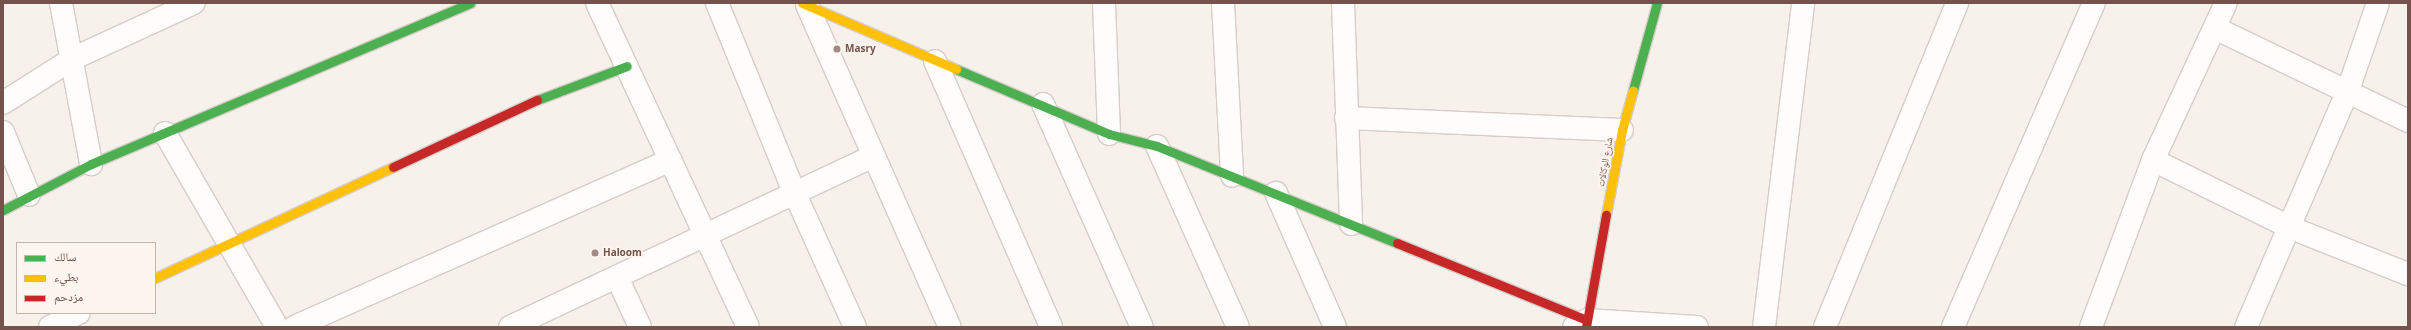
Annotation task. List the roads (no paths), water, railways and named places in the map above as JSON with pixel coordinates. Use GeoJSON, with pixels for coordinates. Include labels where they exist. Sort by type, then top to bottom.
{"type":"FeatureCollection","features":[{"type":"Feature","properties":{"kind":"street"},"geometry":{"type":"LineString","coordinates":[[61,3],[91,164]]}},
{"type":"Feature","properties":{"kind":"street"},"geometry":{"type":"LineString","coordinates":[[3,103],[72,59],[194,3]]}},
{"type":"Feature","properties":{"kind":"street"},"geometry":{"type":"LineString","coordinates":[[3,210],[29,195],[91,164],[470,3]]}},
{"type":"Feature","properties":{"kind":"street"},"geometry":{"type":"LineString","coordinates":[[597,3],[748,327]]}},
{"type":"Feature","properties":{"kind":"street"},"geometry":{"type":"LineString","coordinates":[[717,3],[795,194],[856,327]]}},
{"type":"Feature","properties":{"kind":"street"},"geometry":{"type":"LineString","coordinates":[[1104,3],[1109,134]]}},
{"type":"Feature","properties":{"kind":"street"},"geometry":{"type":"LineString","coordinates":[[1223,3],[1232,176]]}},
{"type":"Feature","properties":{"kind":"street"},"geometry":{"type":"LineString","coordinates":[[1343,3],[1351,224]]}},
{"type":"Feature","properties":{"kind":"street","name":"شارع الوكالات"},"geometry":{"type":"LineString","coordinates":[[1582,325],[1622,130],[1657,3]]}},
{"type":"Feature","properties":{"kind":"street"},"geometry":{"type":"LineString","coordinates":[[1764,327],[1803,3]]}},
{"type":"Feature","properties":{"kind":"street"},"geometry":{"type":"LineString","coordinates":[[1824,327],[1957,3]]}},
{"type":"Feature","properties":{"kind":"street"},"geometry":{"type":"LineString","coordinates":[[1953,327],[2094,3]]}},
{"type":"Feature","properties":{"kind":"street"},"geometry":{"type":"LineString","coordinates":[[2091,327],[2153,160],[2226,3]]}},
{"type":"Feature","properties":{"kind":"street"},"geometry":{"type":"LineString","coordinates":[[2246,327],[2347,93],[2378,3]]}},
{"type":"Feature","properties":{"kind":"street"},"geometry":{"type":"LineString","coordinates":[[804,4],[936,61],[1043,104],[1109,134],[1157,146],[1276,193],[1351,224],[1582,325],[1697,327]]}},
{"type":"Feature","properties":{"kind":"street"},"geometry":{"type":"LineString","coordinates":[[804,4],[950,327]]}},
{"type":"Feature","properties":{"kind":"street"},"geometry":{"type":"LineString","coordinates":[[2215,28],[2347,93],[2408,121]]}},
{"type":"Feature","properties":{"kind":"street"},"geometry":{"type":"LineString","coordinates":[[936,61],[1051,327]]}},
{"type":"Feature","properties":{"kind":"street"},"geometry":{"type":"LineString","coordinates":[[156,278],[228,246],[525,105],[627,66]]}},
{"type":"Feature","properties":{"kind":"street"},"geometry":{"type":"LineString","coordinates":[[1043,104],[1142,327]]}},
{"type":"Feature","properties":{"kind":"street"},"geometry":{"type":"LineString","coordinates":[[1346,118],[1622,130]]}},
{"type":"Feature","properties":{"kind":"street"},"geometry":{"type":"LineString","coordinates":[[3,132],[29,195]]}},
{"type":"Feature","properties":{"kind":"street"},"geometry":{"type":"LineString","coordinates":[[164,133],[228,246],[278,327]]}},
{"type":"Feature","properties":{"kind":"street"},"geometry":{"type":"LineString","coordinates":[[1157,146],[1238,327]]}},
{"type":"Feature","properties":{"kind":"street"},"geometry":{"type":"LineString","coordinates":[[510,327],[874,156]]}},
{"type":"Feature","properties":{"kind":"street"},"geometry":{"type":"LineString","coordinates":[[294,327],[671,160]]}},
{"type":"Feature","properties":{"kind":"street"},"geometry":{"type":"LineString","coordinates":[[2153,160],[2289,227],[2408,274]]}},
{"type":"Feature","properties":{"kind":"street"},"geometry":{"type":"LineString","coordinates":[[1276,193],[1335,327]]}},
{"type":"Feature","properties":{"kind":"street"},"geometry":{"type":"LineString","coordinates":[[618,277],[640,327]]}},
{"type":"Feature","properties":{"kind":"street"},"geometry":{"type":"LineString","coordinates":[[50,327],[77,314]]}},
{"type":"Feature","properties":{"kind":"place","name":"Masry"},"geometry":{"type":"Point","coordinates":[837,49]}},
{"type":"Feature","properties":{"kind":"place","name":"Haloom"},"geometry":{"type":"Point","coordinates":[595,253]}}]}
